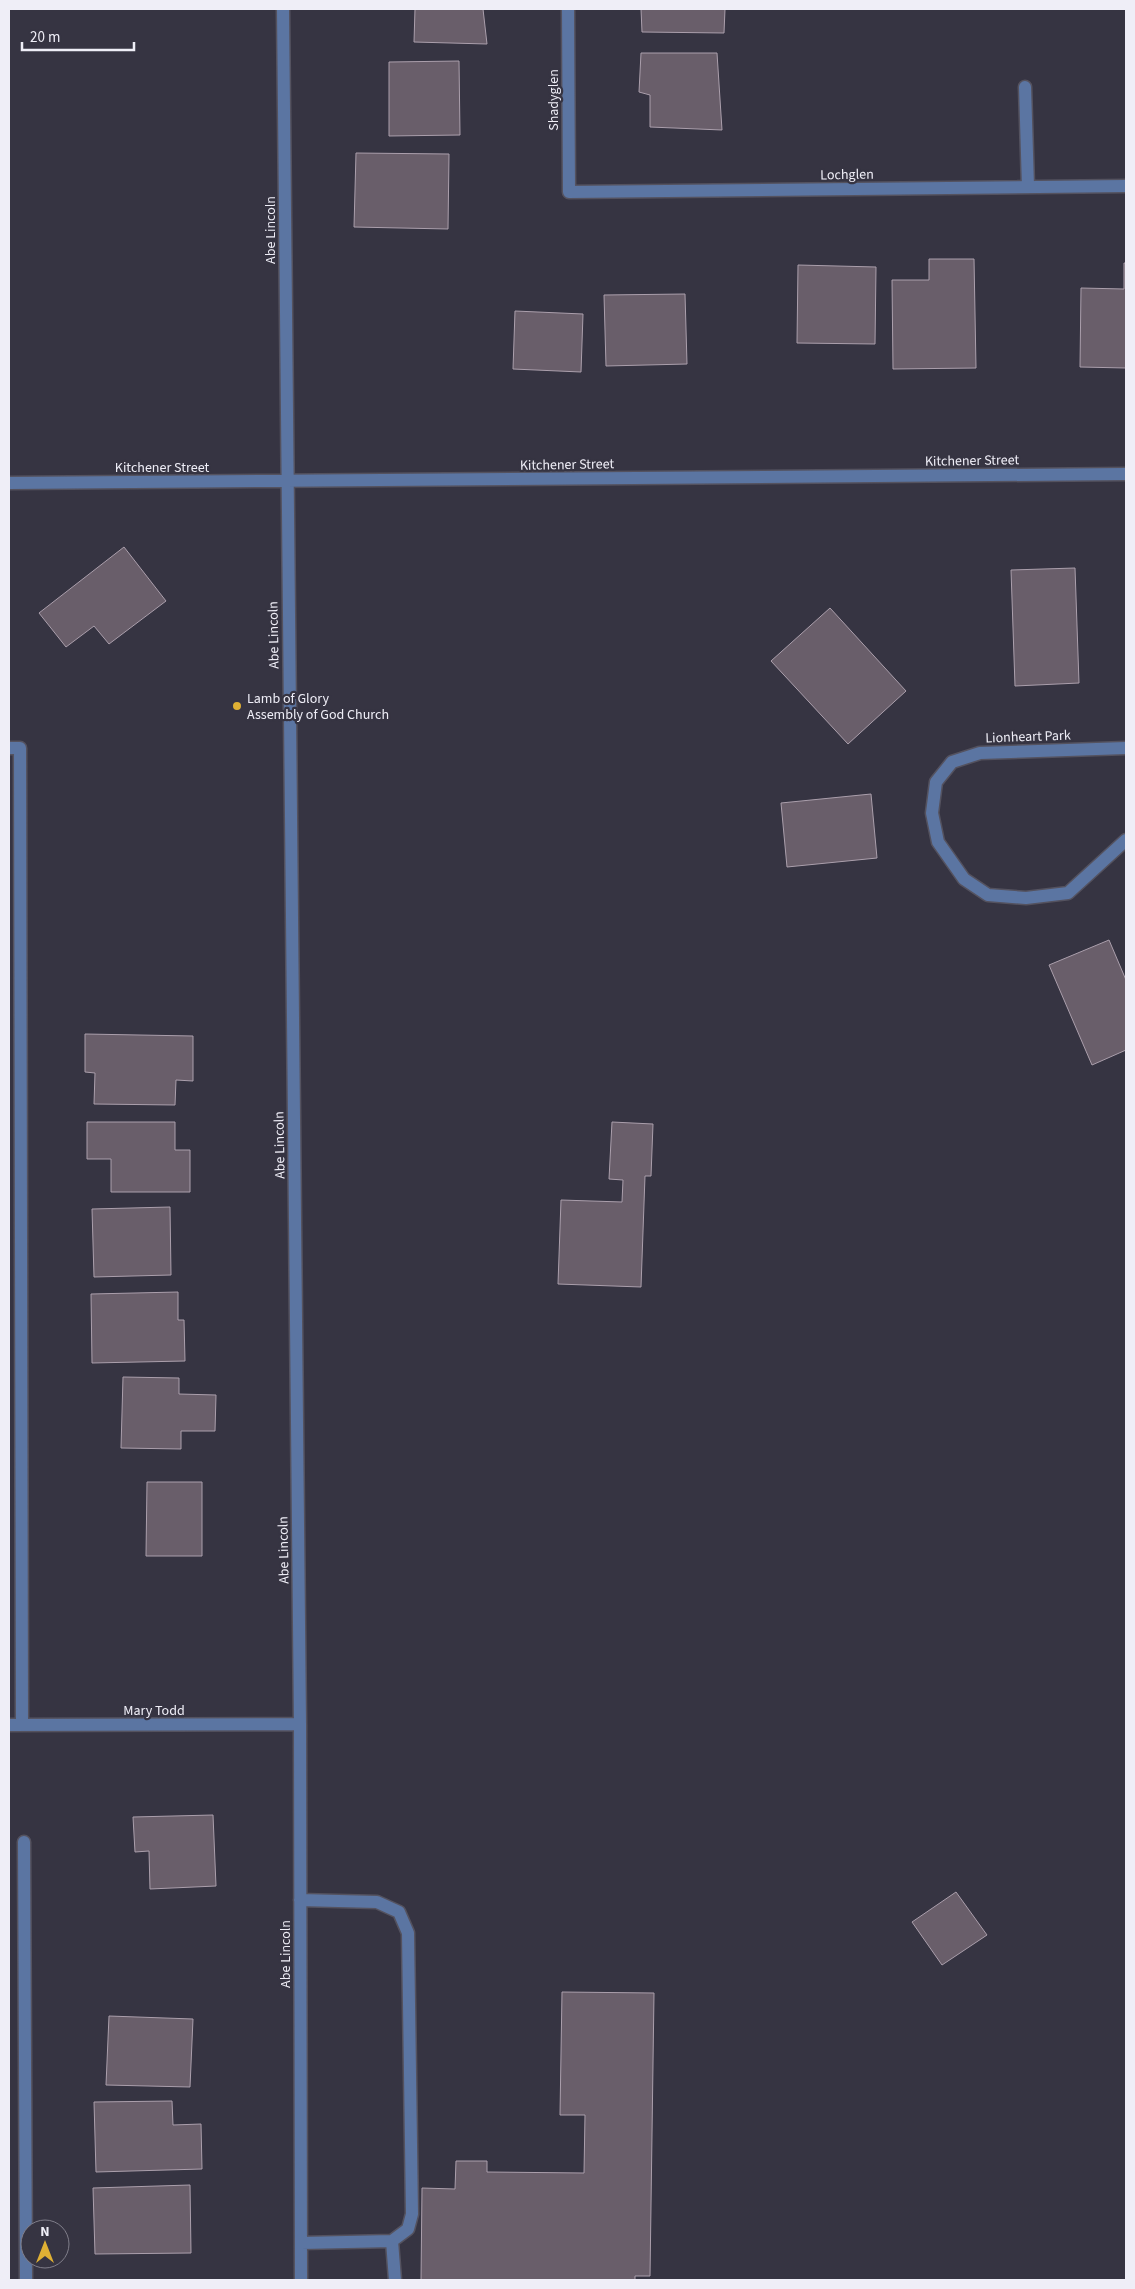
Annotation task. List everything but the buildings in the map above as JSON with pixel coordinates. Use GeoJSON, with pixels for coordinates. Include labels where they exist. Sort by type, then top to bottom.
{"type":"FeatureCollection","features":[{"type":"Feature","properties":{"kind":"street","name":"Abe Lincoln"},"geometry":{"type":"LineString","coordinates":[[283,9],[300,1724],[301,2280]]}},
{"type":"Feature","properties":{"kind":"street","name":"Shadyglen"},"geometry":{"type":"LineString","coordinates":[[568,9],[569,192]]}},
{"type":"Feature","properties":{"kind":"street"},"geometry":{"type":"LineString","coordinates":[[1024,87],[1028,187]]}},
{"type":"Feature","properties":{"kind":"street","name":"Lochglen"},"geometry":{"type":"LineString","coordinates":[[569,192],[1126,186]]}},
{"type":"Feature","properties":{"kind":"street","name":"Kitchener Street"},"geometry":{"type":"LineString","coordinates":[[9,483],[1126,474]]}},
{"type":"Feature","properties":{"kind":"street"},"geometry":{"type":"LineString","coordinates":[[14,748],[22,1725]]}},
{"type":"Feature","properties":{"kind":"street","name":"Lionheart Park"},"geometry":{"type":"LineString","coordinates":[[1126,748],[980,753],[952,762],[936,782],[932,813],[938,842],[964,879],[988,895],[1026,898],[1068,893],[1126,840]]}},
{"type":"Feature","properties":{"kind":"street","name":"Mary Todd"},"geometry":{"type":"LineString","coordinates":[[9,1725],[300,1724]]}},
{"type":"Feature","properties":{"kind":"street"},"geometry":{"type":"LineString","coordinates":[[24,1842],[26,2280]]}},
{"type":"Feature","properties":{"kind":"street"},"geometry":{"type":"LineString","coordinates":[[300,1900],[378,1902],[399,1912],[408,1933],[412,2214],[408,2229],[392,2241],[301,2243]]}},
{"type":"Feature","properties":{"kind":"street"},"geometry":{"type":"LineString","coordinates":[[392,2241],[395,2280]]}},
{"type":"Feature","properties":{"kind":"place","name":"Lamb of Glory Assembly of God Church"},"geometry":{"type":"Point","coordinates":[237,706]}}]}
